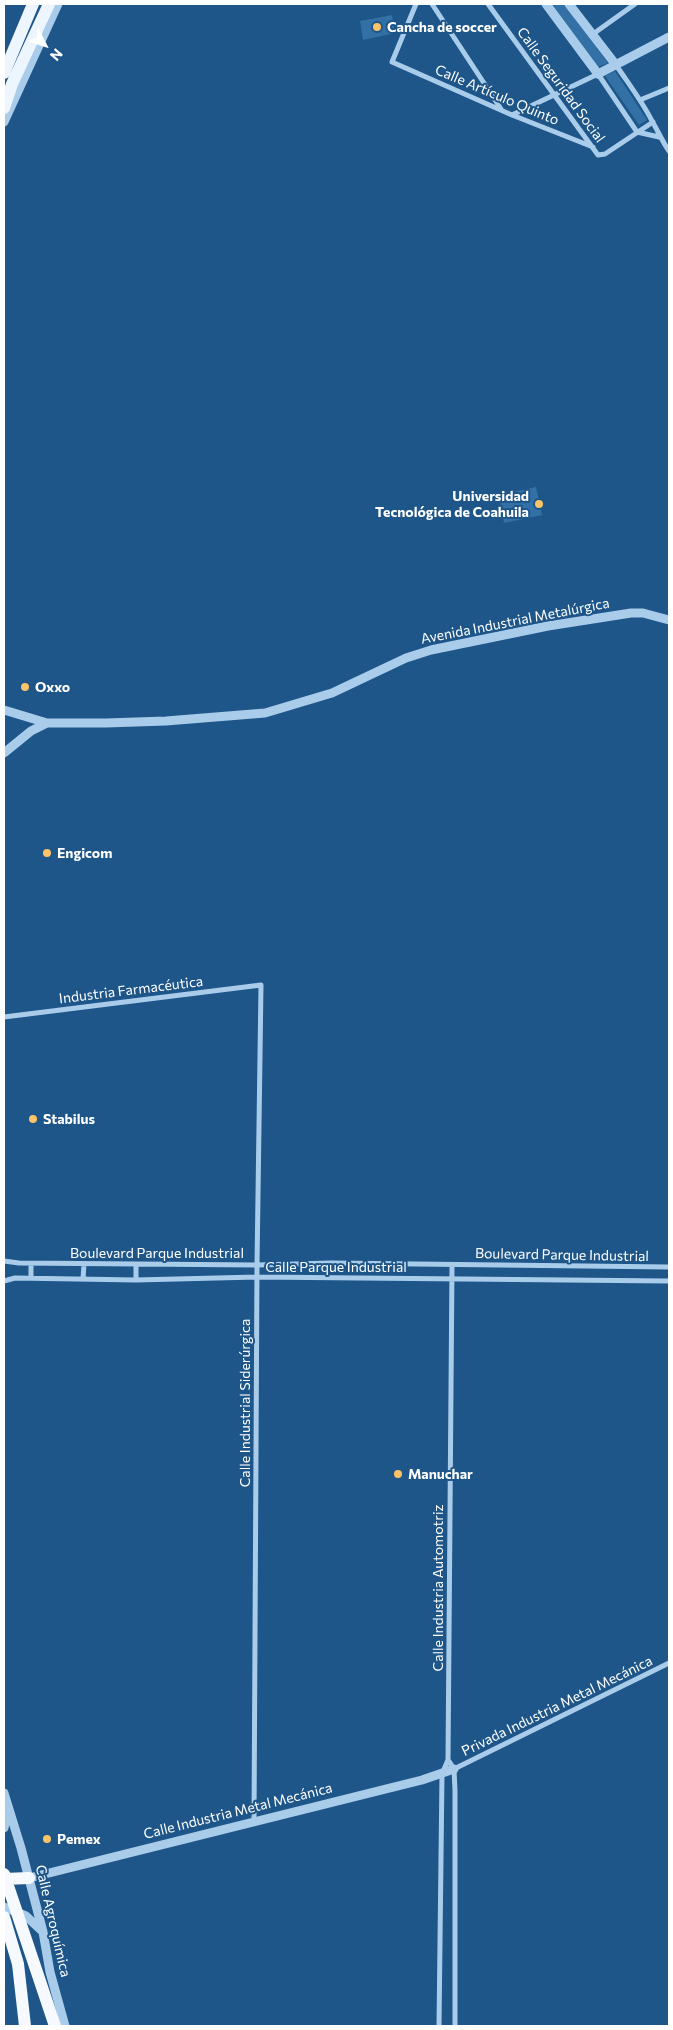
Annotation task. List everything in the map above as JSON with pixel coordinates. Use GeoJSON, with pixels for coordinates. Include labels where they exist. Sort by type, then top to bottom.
{"type":"FeatureCollection","features":[{"type":"Feature","properties":{"kind":"highway"},"geometry":{"type":"LineString","coordinates":[[4,1874],[55,2026]]}},
{"type":"Feature","properties":{"kind":"highway"},"geometry":{"type":"LineString","coordinates":[[4,1879],[29,1878]]}},
{"type":"Feature","properties":{"kind":"highway"},"geometry":{"type":"LineString","coordinates":[[5,1920],[18,1964],[25,2026]]}},
{"type":"Feature","properties":{"kind":"main road"},"geometry":{"type":"LineString","coordinates":[[4,73],[33,4]]}},
{"type":"Feature","properties":{"kind":"main road"},"geometry":{"type":"LineString","coordinates":[[4,88],[42,4]]}},
{"type":"Feature","properties":{"kind":"main road"},"geometry":{"type":"LineString","coordinates":[[4,108],[12,84],[49,4]]}},
{"type":"Feature","properties":{"kind":"street"},"geometry":{"type":"LineString","coordinates":[[4,122],[58,4]]}},
{"type":"Feature","properties":{"kind":"street","name":"Calle Artículo Quinto"},"geometry":{"type":"LineString","coordinates":[[416,4],[392,62],[593,147]]}},
{"type":"Feature","properties":{"kind":"street"},"geometry":{"type":"LineString","coordinates":[[432,4],[501,109]]}},
{"type":"Feature","properties":{"kind":"street","name":"Calle Seguridad Social"},"geometry":{"type":"LineString","coordinates":[[488,4],[555,93],[598,155],[605,154],[637,132]]}},
{"type":"Feature","properties":{"kind":"street"},"geometry":{"type":"LineString","coordinates":[[546,4],[598,74],[637,132],[659,137]]}},
{"type":"Feature","properties":{"kind":"street"},"geometry":{"type":"LineString","coordinates":[[569,4],[616,65],[640,100],[653,122],[659,137],[669,151]]}},
{"type":"Feature","properties":{"kind":"street"},"geometry":{"type":"LineString","coordinates":[[593,34],[635,4]]}},
{"type":"Feature","properties":{"kind":"street"},"geometry":{"type":"LineString","coordinates":[[512,114],[598,74],[669,37]]}},
{"type":"Feature","properties":{"kind":"street"},"geometry":{"type":"LineString","coordinates":[[640,100],[669,88]]}},
{"type":"Feature","properties":{"kind":"street"},"geometry":{"type":"LineString","coordinates":[[637,132],[653,122]]}},
{"type":"Feature","properties":{"kind":"street","name":"Avenida Industrial Metalúrgica"},"geometry":{"type":"LineString","coordinates":[[4,710],[47,722],[162,722],[265,713],[332,694],[406,658],[431,650],[548,626],[630,613],[643,613],[669,620]]}},
{"type":"Feature","properties":{"kind":"street"},"geometry":{"type":"LineString","coordinates":[[4,753],[31,731],[47,722]]}},
{"type":"Feature","properties":{"kind":"street","name":"Industria Farmacéutica"},"geometry":{"type":"LineString","coordinates":[[4,1016],[261,985]]}},
{"type":"Feature","properties":{"kind":"street","name":"Calle Industrial Siderúrgica"},"geometry":{"type":"LineString","coordinates":[[254,1821],[257,1265],[261,985]]}},
{"type":"Feature","properties":{"kind":"street","name":"Boulevard Parque Industrial"},"geometry":{"type":"LineString","coordinates":[[4,1262],[136,1265],[331,1263],[669,1267]]}},
{"type":"Feature","properties":{"kind":"street"},"geometry":{"type":"LineString","coordinates":[[31,1264],[31,1278]]}},
{"type":"Feature","properties":{"kind":"street"},"geometry":{"type":"LineString","coordinates":[[83,1279],[84,1264]]}},
{"type":"Feature","properties":{"kind":"street"},"geometry":{"type":"LineString","coordinates":[[136,1265],[136,1280]]}},
{"type":"Feature","properties":{"kind":"street","name":"Calle Industria Automotriz"},"geometry":{"type":"LineString","coordinates":[[439,2026],[442,1774],[448,1760],[452,1265]]}},
{"type":"Feature","properties":{"kind":"street","name":"Calle Parque Industrial"},"geometry":{"type":"LineString","coordinates":[[4,1281],[15,1278],[669,1281]]}},
{"type":"Feature","properties":{"kind":"street","name":"Privada Industria Metal Mecánica"},"geometry":{"type":"LineString","coordinates":[[454,1770],[669,1663]]}},
{"type":"Feature","properties":{"kind":"street"},"geometry":{"type":"LineString","coordinates":[[448,1760],[454,1770],[456,1818],[455,2026]]}},
{"type":"Feature","properties":{"kind":"street","name":"Calle Industria Metal Mecánica"},"geometry":{"type":"LineString","coordinates":[[29,1878],[454,1770]]}},
{"type":"Feature","properties":{"kind":"street","name":"Calle Agroquímica"},"geometry":{"type":"LineString","coordinates":[[4,1793],[29,1878],[43,1932],[50,1972],[65,2026]]}},
{"type":"Feature","properties":{"kind":"street"},"geometry":{"type":"LineString","coordinates":[[4,1828],[8,1809]]}},
{"type":"Feature","properties":{"kind":"street"},"geometry":{"type":"LineString","coordinates":[[4,1907],[26,1916],[43,1932]]}},
{"type":"Feature","properties":{"kind":"shaded area"},"geometry":{"type":"Polygon","coordinates":[[[551,4],[565,4],[608,63],[598,67],[551,4]]]}},
{"type":"Feature","properties":{"kind":"shaded area","name":"Cancha de soccer"},"geometry":{"type":"Polygon","coordinates":[[[392,15],[395,33],[363,40],[360,21],[392,15]]]}},
{"type":"Feature","properties":{"kind":"shaded area"},"geometry":{"type":"Polygon","coordinates":[[[615,71],[647,120],[639,125],[605,76],[615,71]]]}},
{"type":"Feature","properties":{"kind":"shaded area"},"geometry":{"type":"Polygon","coordinates":[[[536,487],[542,515],[504,523],[499,495],[536,487]]]}},
{"type":"Feature","properties":{"kind":"place","name":"Cancha de soccer"},"geometry":{"type":"Point","coordinates":[377,27]}},
{"type":"Feature","properties":{"kind":"place","name":"Universidad Tecnológica de Coahuila"},"geometry":{"type":"Point","coordinates":[539,504]}},
{"type":"Feature","properties":{"kind":"place","name":"Oxxo"},"geometry":{"type":"Point","coordinates":[25,687]}},
{"type":"Feature","properties":{"kind":"place","name":"Engicom"},"geometry":{"type":"Point","coordinates":[47,853]}},
{"type":"Feature","properties":{"kind":"place","name":"Stabilus"},"geometry":{"type":"Point","coordinates":[33,1119]}},
{"type":"Feature","properties":{"kind":"place","name":"Manuchar"},"geometry":{"type":"Point","coordinates":[398,1474]}},
{"type":"Feature","properties":{"kind":"place","name":"Pemex"},"geometry":{"type":"Point","coordinates":[47,1839]}}]}
